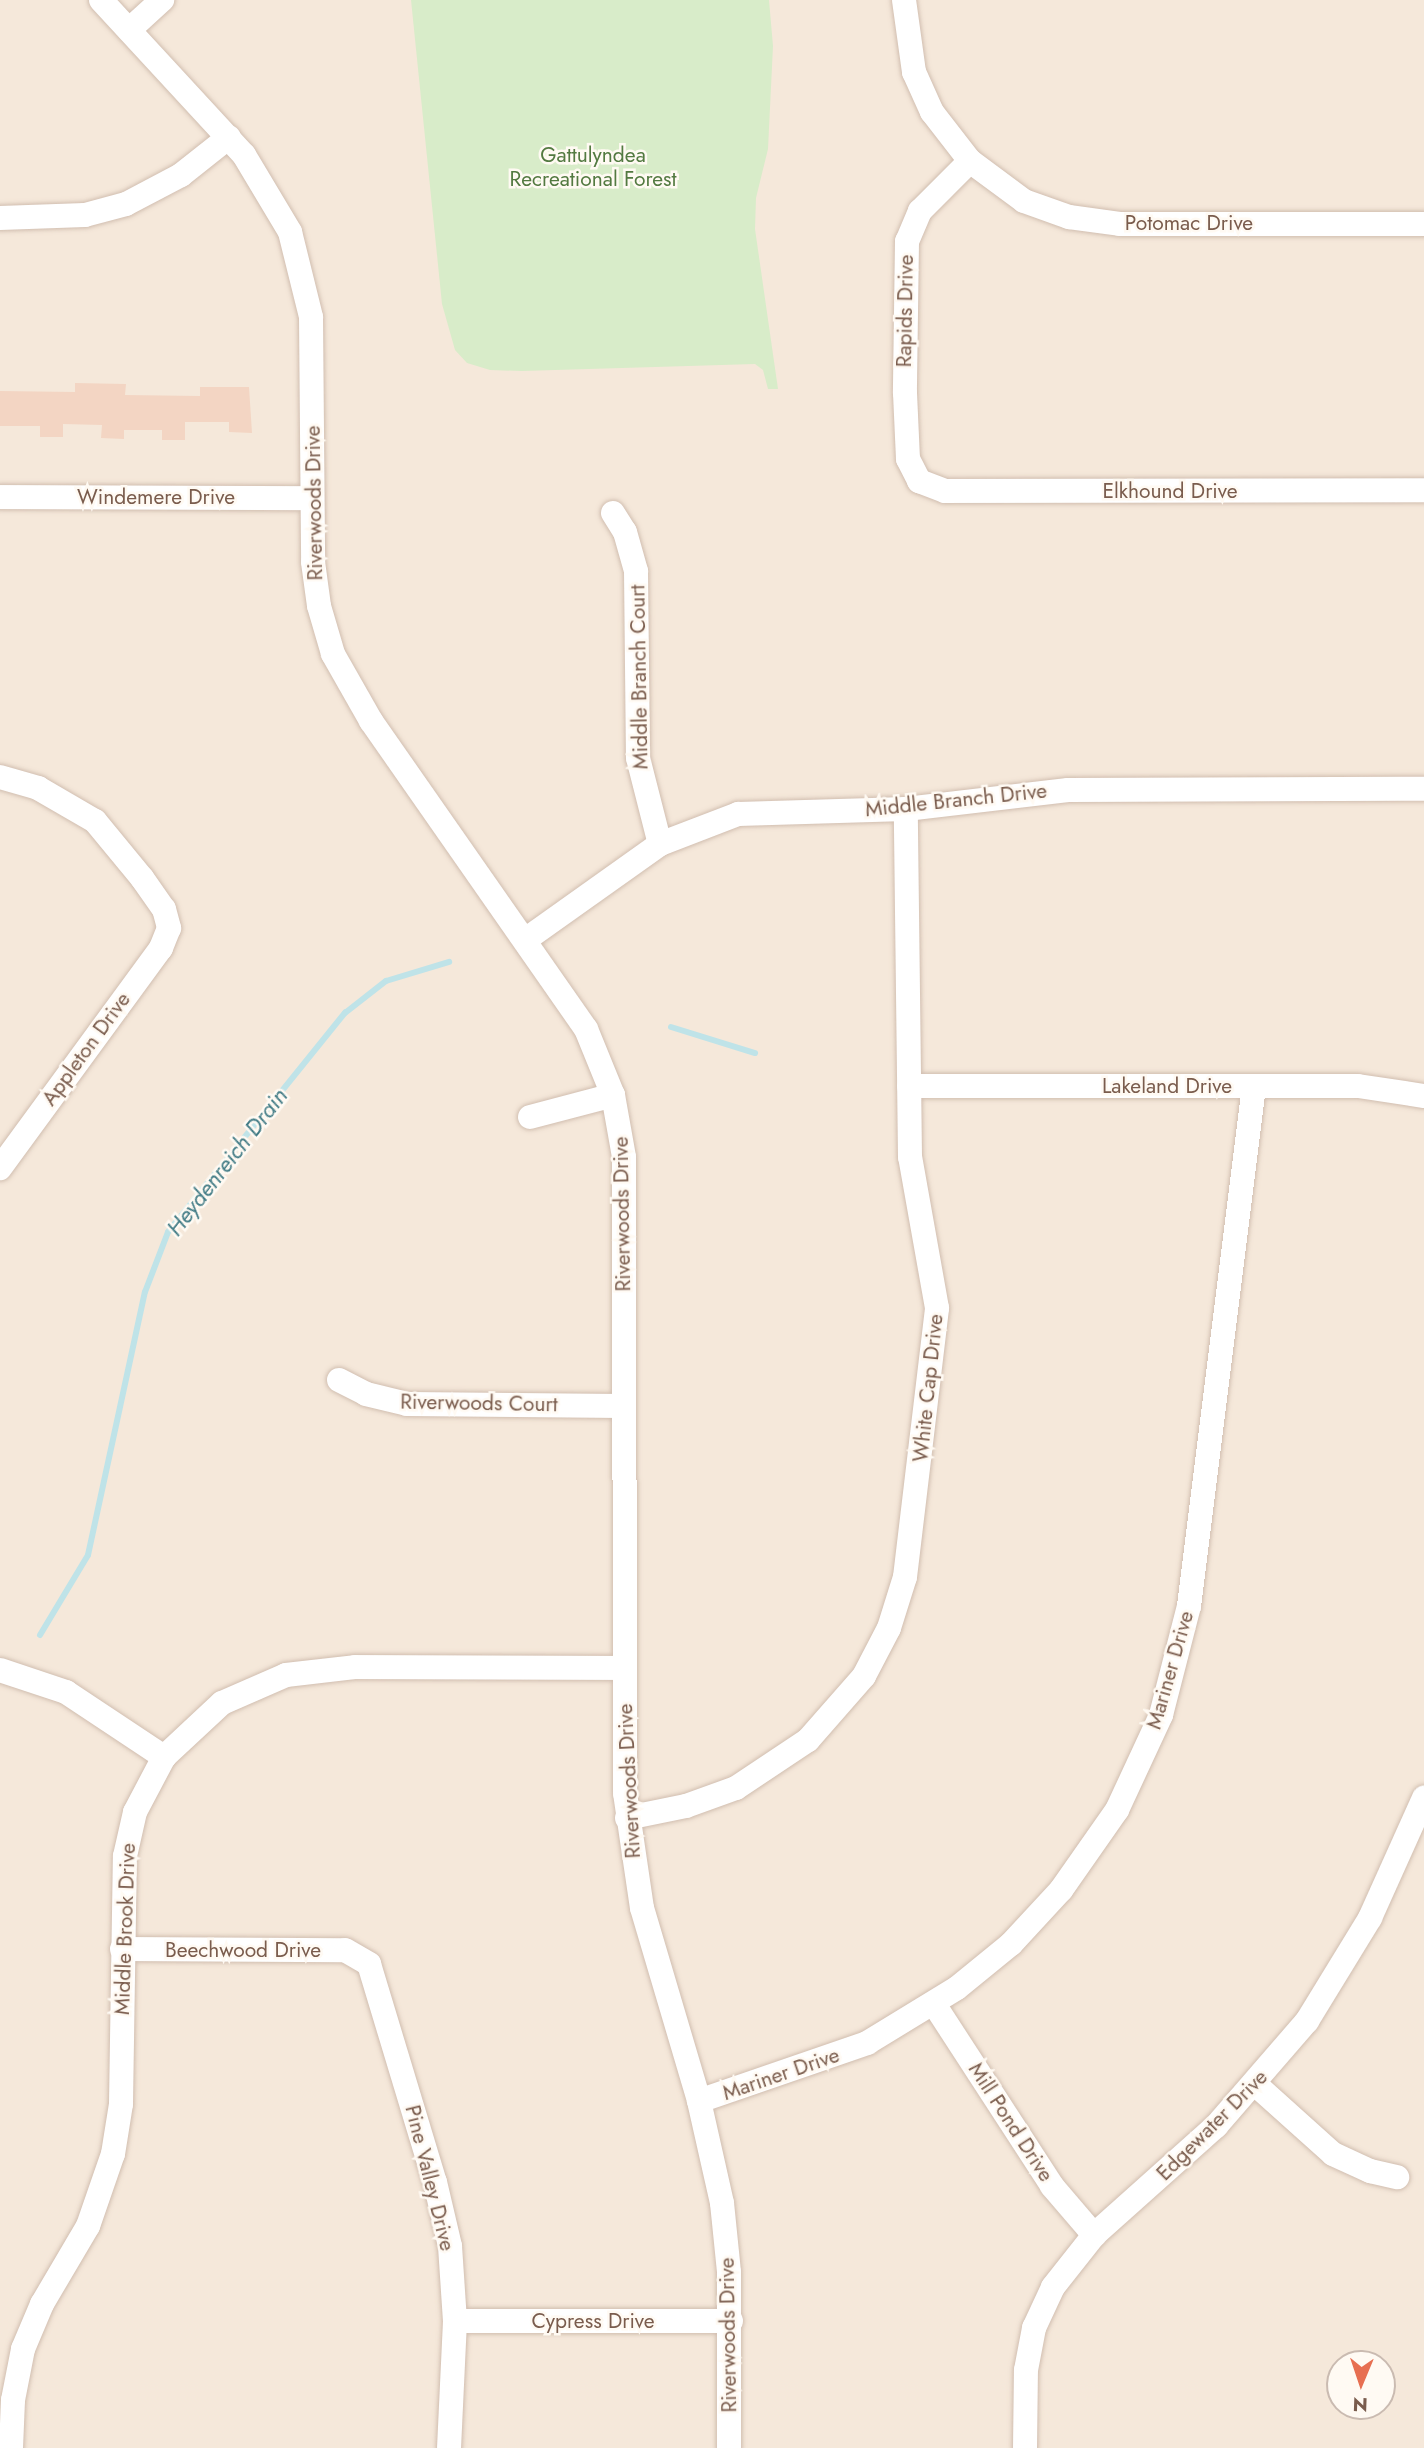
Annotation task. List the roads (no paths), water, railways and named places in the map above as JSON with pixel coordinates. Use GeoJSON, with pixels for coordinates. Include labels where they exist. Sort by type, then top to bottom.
{"type":"FeatureCollection","features":[{"type":"Feature","properties":{"kind":"street","name":"Riverwoods Drive"},"geometry":{"type":"LineString","coordinates":[[101,0],[229,136],[278,206],[300,260],[312,331],[312,498],[319,606],[345,679],[586,1028],[613,1095],[624,1157],[624,1668],[627,1818],[642,1908],[699,2101],[722,2203],[731,2321],[729,2448]]}},
{"type":"Feature","properties":{"kind":"street"},"geometry":{"type":"LineString","coordinates":[[129,30],[162,0]]}},
{"type":"Feature","properties":{"kind":"street","name":"Potomac Drive"},"geometry":{"type":"LineString","coordinates":[[904,0],[914,72],[932,112],[970,162],[1024,201],[1093,222],[1424,224]]}},
{"type":"Feature","properties":{"kind":"street"},"geometry":{"type":"LineString","coordinates":[[0,218],[85,215],[116,207],[164,186],[229,136]]}},
{"type":"Feature","properties":{"kind":"street","name":"Rapids Drive"},"geometry":{"type":"LineString","coordinates":[[919,481],[908,459],[905,393],[907,242],[920,211],[970,162]]}},
{"type":"Feature","properties":{"kind":"street","name":"Elkhound Drive"},"geometry":{"type":"LineString","coordinates":[[919,481],[945,491],[1424,490]]}},
{"type":"Feature","properties":{"kind":"street","name":"Windemere Drive"},"geometry":{"type":"LineString","coordinates":[[0,497],[312,498]]}},
{"type":"Feature","properties":{"kind":"street","name":"Middle Branch Court"},"geometry":{"type":"LineString","coordinates":[[613,513],[625,532],[636,570],[638,758],[660,844]]}},
{"type":"Feature","properties":{"kind":"street","name":"Appleton Drive"},"geometry":{"type":"LineString","coordinates":[[0,777],[38,788],[95,821],[150,888],[164,909],[169,928],[160,948],[0,1168]]}},
{"type":"Feature","properties":{"kind":"street","name":"Middle Branch Drive"},"geometry":{"type":"LineString","coordinates":[[525,940],[660,844],[738,814],[906,809],[1068,790],[1424,789]]}},
{"type":"Feature","properties":{"kind":"street","name":"White Cap Drive"},"geometry":{"type":"LineString","coordinates":[[627,1818],[713,1797],[788,1756],[848,1699],[889,1628],[909,1552],[936,1329],[932,1266],[913,1184],[909,1086],[906,809]]}},
{"type":"Feature","properties":{"kind":"street","name":"Lakeland Drive"},"geometry":{"type":"LineString","coordinates":[[909,1086],[1358,1086],[1424,1097]]}},
{"type":"Feature","properties":{"kind":"street","name":"Mariner Drive"},"geometry":{"type":"LineString","coordinates":[[699,2101],[840,2055],[934,2004],[1011,1944],[1077,1868],[1122,1800],[1161,1715],[1196,1566],[1254,1086]]}},
{"type":"Feature","properties":{"kind":"street"},"geometry":{"type":"LineString","coordinates":[[530,1117],[613,1095]]}},
{"type":"Feature","properties":{"kind":"street","name":"Riverwoods Court"},"geometry":{"type":"LineString","coordinates":[[339,1380],[366,1394],[407,1404],[623,1406]]}},
{"type":"Feature","properties":{"kind":"street","name":"Middle Brook Drive"},"geometry":{"type":"LineString","coordinates":[[11,2448],[13,2400],[23,2349],[42,2304],[88,2226],[113,2154],[121,2104],[121,1949],[129,1834],[144,1791],[164,1757],[206,1714],[241,1691],[309,1671],[624,1668]]}},
{"type":"Feature","properties":{"kind":"street"},"geometry":{"type":"LineString","coordinates":[[0,1670],[66,1692],[164,1757]]}},
{"type":"Feature","properties":{"kind":"street","name":"Edgewater Drive"},"geometry":{"type":"LineString","coordinates":[[1025,2448],[1024,2390],[1034,2328],[1053,2287],[1094,2235],[1198,2144],[1255,2084],[1340,1971],[1385,1890],[1423,1807]]}},
{"type":"Feature","properties":{"kind":"street","name":"Beechwood Drive"},"geometry":{"type":"LineString","coordinates":[[121,1949],[345,1950],[362,1958]]}},
{"type":"Feature","properties":{"kind":"street","name":"Pine Valley Drive"},"geometry":{"type":"LineString","coordinates":[[362,1958],[373,1973],[435,2182],[450,2246],[455,2321],[449,2448]]}},
{"type":"Feature","properties":{"kind":"street","name":"Mill Pond Drive"},"geometry":{"type":"LineString","coordinates":[[934,2004],[1052,2186],[1094,2235]]}},
{"type":"Feature","properties":{"kind":"street"},"geometry":{"type":"LineString","coordinates":[[1255,2084],[1333,2154],[1370,2171],[1397,2177]]}},
{"type":"Feature","properties":{"kind":"street","name":"Cypress Drive"},"geometry":{"type":"LineString","coordinates":[[455,2321],[731,2321]]}},
{"type":"Feature","properties":{"kind":"waterway","name":"Heydenreich Drain"},"geometry":{"type":"LineString","coordinates":[[40,1635],[88,1555],[145,1292],[168,1232],[345,1013],[386,981],[449,962]]}},
{"type":"Feature","properties":{"kind":"waterway","name":"Heydenreich Drain"},"geometry":{"type":"LineString","coordinates":[[671,1027],[755,1053]]}},
{"type":"Feature","properties":{"kind":"park label","name":"Gattulyndea Recreational Forest"},"geometry":{"type":"Point","coordinates":[593,167]}}]}
